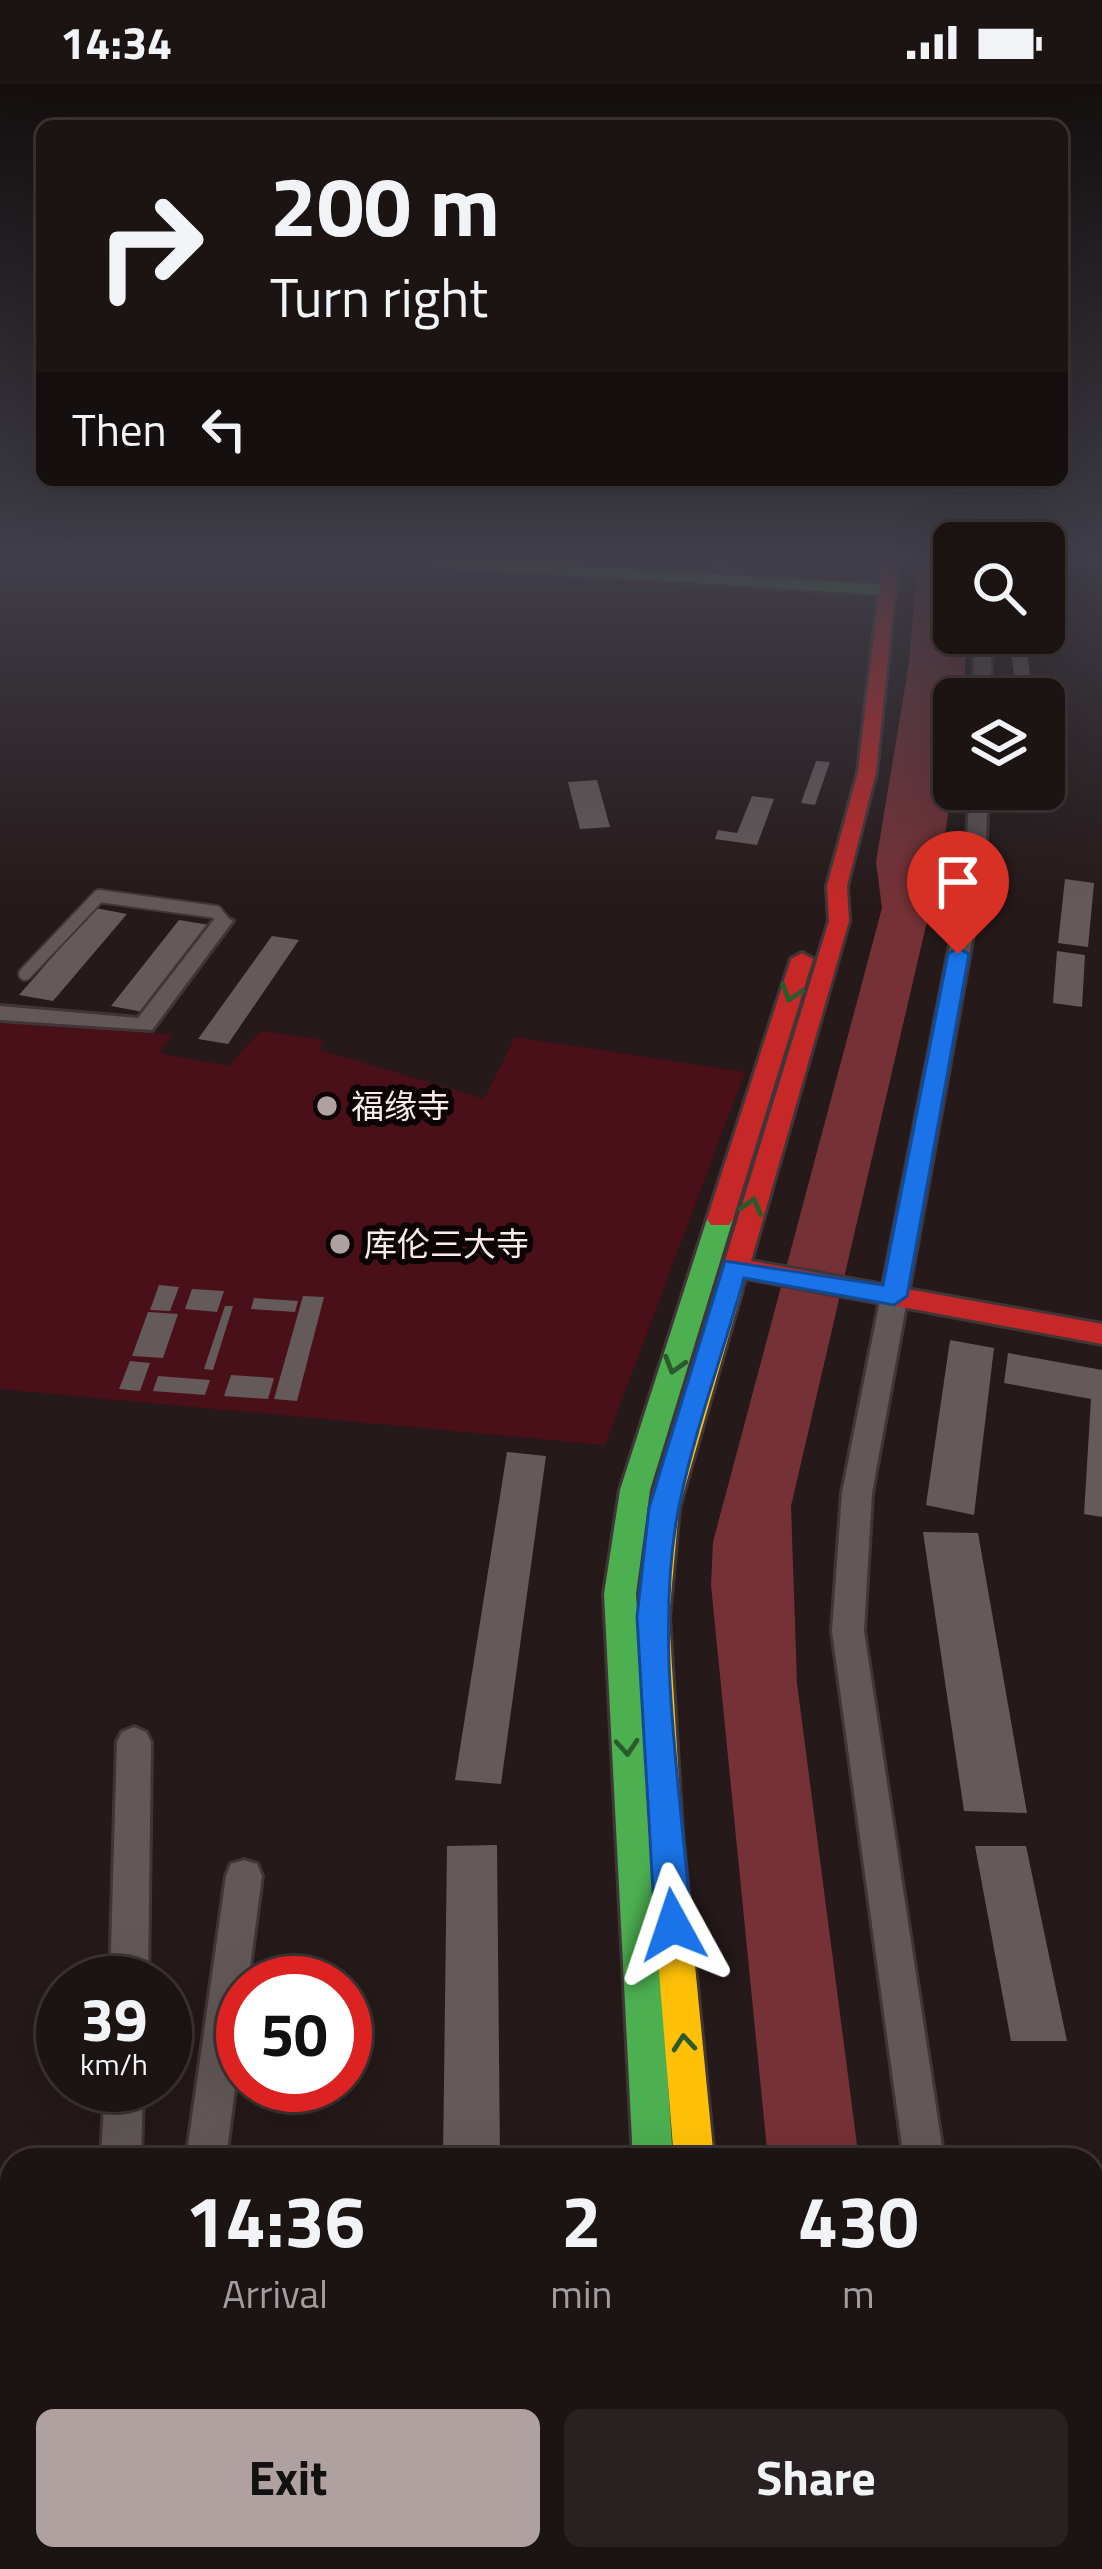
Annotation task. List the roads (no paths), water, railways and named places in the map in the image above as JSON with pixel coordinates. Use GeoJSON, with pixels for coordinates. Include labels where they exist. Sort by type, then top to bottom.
{"type":"FeatureCollection","features":[{"type":"Feature","properties":{"kind":"main road"},"geometry":{"type":"LineString","coordinates":[[693,2148],[665,1832],[653,1617],[664,1508],[838,921],[837,886],[867,772],[878,672]]}},
{"type":"Feature","properties":{"kind":"main road"},"geometry":{"type":"LineString","coordinates":[[652,2148],[622,1666],[625,1543],[635,1490],[789,998],[817,916],[837,886]]}},
{"type":"Feature","properties":{"kind":"main road"},"geometry":{"type":"LineString","coordinates":[[734,1267],[1102,1334]]}},
{"type":"Feature","properties":{"kind":"street"},"geometry":{"type":"LineString","coordinates":[[922,2148],[848,1631],[857,1493],[975,869],[978,810]]}},
{"type":"Feature","properties":{"kind":"street"},"geometry":{"type":"LineString","coordinates":[[0,1013],[144,1025],[224,921]]}},
{"type":"Feature","properties":{"kind":"street"},"geometry":{"type":"LineString","coordinates":[[130,1956],[134,1742]]}},
{"type":"Feature","properties":{"kind":"street"},"geometry":{"type":"LineString","coordinates":[[208,2148],[244,1876]]}},
{"type":"Feature","properties":{"kind":"street"},"geometry":{"type":"LineString","coordinates":[[121,2148],[123,2112]]}},
{"type":"Feature","properties":{"kind":"lane"},"geometry":{"type":"LineString","coordinates":[[25,974],[92,898],[216,912],[224,921]]}},
{"type":"Feature","properties":{"kind":"place","name":"福缘寺"},"geometry":{"type":"Point","coordinates":[327,1106]}},
{"type":"Feature","properties":{"kind":"place","name":"库伦三大寺"},"geometry":{"type":"Point","coordinates":[340,1244]}}]}
